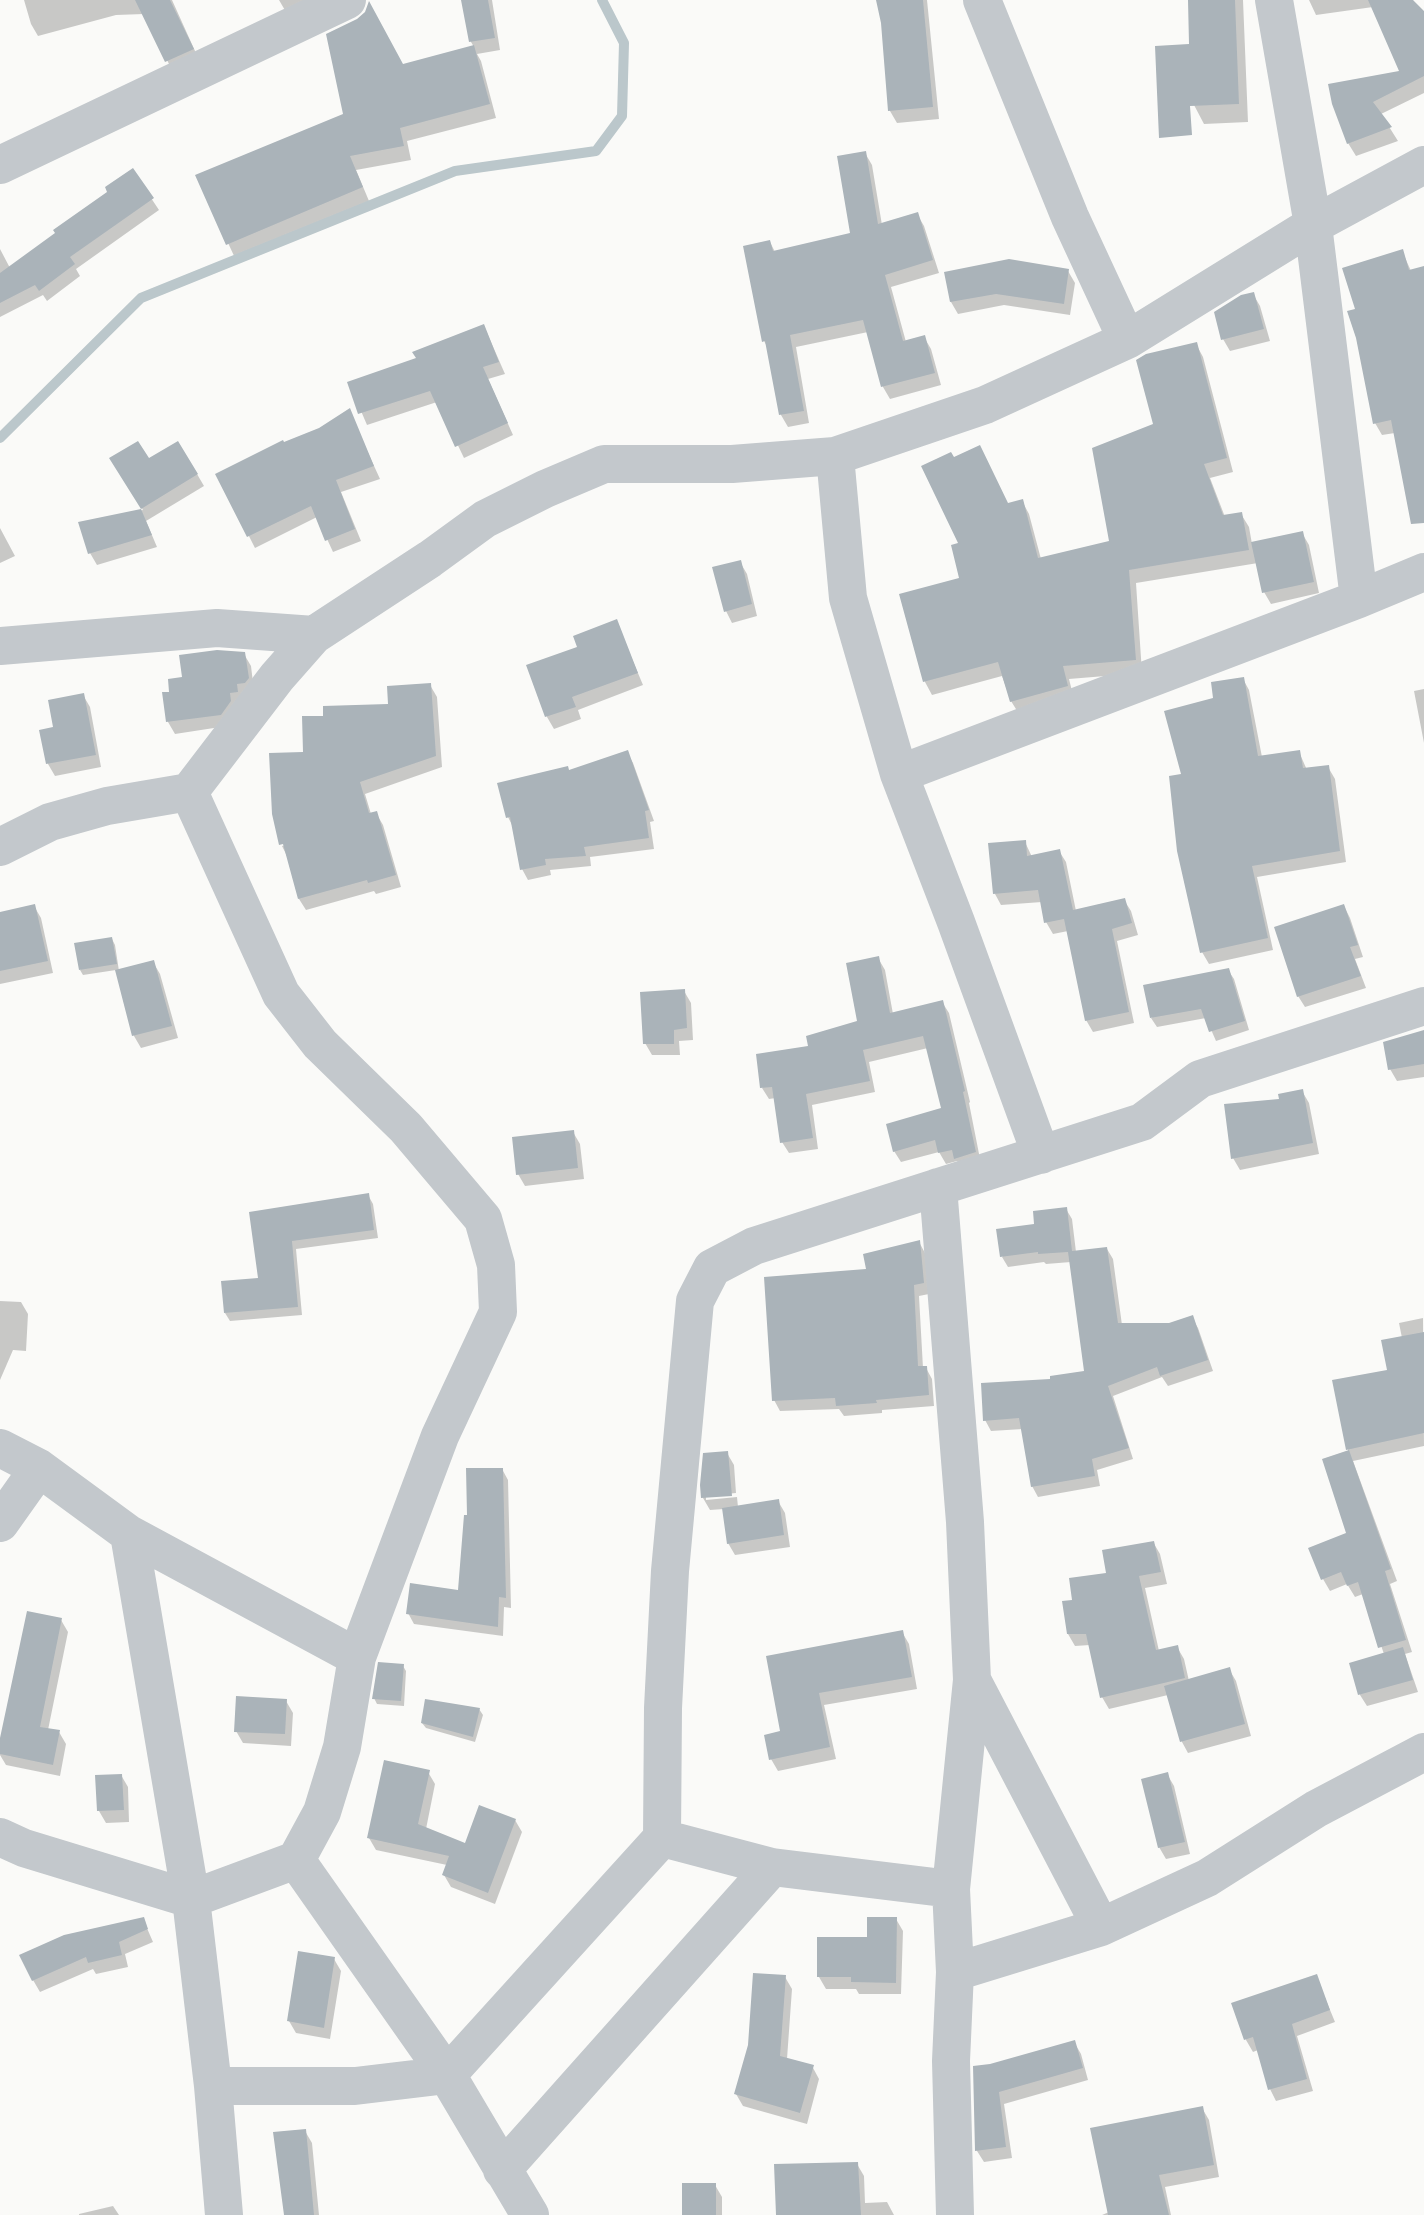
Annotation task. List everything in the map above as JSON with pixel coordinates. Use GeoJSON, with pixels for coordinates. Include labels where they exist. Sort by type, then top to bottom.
{"type":"FeatureCollection","features":[{"type":"Feature","properties":{"kind":"street"},"geometry":{"type":"LineString","coordinates":[[0,165],[347,0]]}},
{"type":"Feature","properties":{"kind":"street"},"geometry":{"type":"LineString","coordinates":[[982,0],[1070,217],[1127,340]]}},
{"type":"Feature","properties":{"kind":"street"},"geometry":{"type":"LineString","coordinates":[[1274,0],[1313,225],[1359,599]]}},
{"type":"Feature","properties":{"kind":"street"},"geometry":{"type":"LineString","coordinates":[[0,847],[50,822],[107,806],[189,792],[277,677],[314,635],[430,559],[485,519],[545,489],[604,464],[732,464],[835,456],[985,405],[1127,340],[1313,225],[1424,165]]}},
{"type":"Feature","properties":{"kind":"street"},"geometry":{"type":"LineString","coordinates":[[835,456],[848,598],[899,774],[1041,1155]]}},
{"type":"Feature","properties":{"kind":"street"},"geometry":{"type":"LineString","coordinates":[[899,774],[1424,572]]}},
{"type":"Feature","properties":{"kind":"street"},"geometry":{"type":"LineString","coordinates":[[0,646],[217,628],[314,635]]}},
{"type":"Feature","properties":{"kind":"street"},"geometry":{"type":"LineString","coordinates":[[0,1837],[24,1848],[191,1899],[296,1860],[322,1812],[342,1747],[357,1657],[439,1436],[498,1311],[496,1265],[483,1219],[406,1128],[320,1044],[281,994],[189,792]]}},
{"type":"Feature","properties":{"kind":"street"},"geometry":{"type":"LineString","coordinates":[[213,2086],[355,2086],[447,2075],[662,1838],[663,1707],[670,1571],[695,1301],[712,1268],[754,1246],[1142,1122],[1200,1079],[1424,1006]]}},
{"type":"Feature","properties":{"kind":"street"},"geometry":{"type":"LineString","coordinates":[[938,1187],[965,1522],[972,1680],[951,1889],[955,1972],[951,2060],[955,2215]]}},
{"type":"Feature","properties":{"kind":"street"},"geometry":{"type":"LineString","coordinates":[[0,1448],[39,1468],[129,1534],[357,1657]]}},
{"type":"Feature","properties":{"kind":"street"},"geometry":{"type":"LineString","coordinates":[[0,1523],[39,1468]]}},
{"type":"Feature","properties":{"kind":"street"},"geometry":{"type":"LineString","coordinates":[[129,1534],[191,1899],[213,2086],[224,2215]]}},
{"type":"Feature","properties":{"kind":"street"},"geometry":{"type":"LineString","coordinates":[[972,1680],[1101,1927]]}},
{"type":"Feature","properties":{"kind":"street"},"geometry":{"type":"LineString","coordinates":[[955,1972],[1101,1927],[1206,1878],[1315,1809],[1424,1752]]}},
{"type":"Feature","properties":{"kind":"street"},"geometry":{"type":"LineString","coordinates":[[662,1838],[772,1867],[951,1889]]}},
{"type":"Feature","properties":{"kind":"street"},"geometry":{"type":"LineString","coordinates":[[296,1860],[447,2075],[530,2215]]}},
{"type":"Feature","properties":{"kind":"street"},"geometry":{"type":"LineString","coordinates":[[502,2170],[772,1867]]}},
{"type":"Feature","properties":{"kind":"building"},"geometry":{"type":"Polygon","coordinates":[[[135,0],[170,0],[194,49],[165,62],[135,0]]]}},
{"type":"Feature","properties":{"kind":"building"},"geometry":{"type":"Polygon","coordinates":[[[461,0],[488,0],[495,38],[469,42],[461,0]]]}},
{"type":"Feature","properties":{"kind":"building"},"geometry":{"type":"Polygon","coordinates":[[[876,0],[923,0],[933,107],[888,111],[881,23],[876,0]]]}},
{"type":"Feature","properties":{"kind":"building"},"geometry":{"type":"Polygon","coordinates":[[[1188,0],[1235,0],[1239,104],[1190,106],[1192,135],[1159,138],[1155,46],[1189,44],[1188,0]]]}},
{"type":"Feature","properties":{"kind":"building"},"geometry":{"type":"Polygon","coordinates":[[[1368,0],[1413,0],[1424,11],[1424,76],[1373,102],[1392,127],[1347,144],[1332,104],[1328,84],[1399,71],[1368,0]]]}},
{"type":"Feature","properties":{"kind":"building"},"geometry":{"type":"Polygon","coordinates":[[[369,1],[403,64],[474,45],[490,104],[400,128],[404,146],[350,156],[363,187],[226,245],[195,175],[343,114],[326,34],[357,19],[365,12],[369,1]]]}},
{"type":"Feature","properties":{"kind":"building"},"geometry":{"type":"Polygon","coordinates":[[[866,151],[878,224],[918,212],[933,260],[885,275],[903,341],[925,335],[935,373],[881,387],[863,320],[790,335],[804,411],[779,415],[743,246],[770,240],[773,251],[850,233],[837,156],[866,151]]]}},
{"type":"Feature","properties":{"kind":"building"},"geometry":{"type":"Polygon","coordinates":[[[133,168],[154,198],[70,257],[75,264],[39,291],[35,285],[0,303],[0,273],[55,233],[53,230],[107,192],[105,187],[133,168]]]}},
{"type":"Feature","properties":{"kind":"building"},"geometry":{"type":"Polygon","coordinates":[[[1403,249],[1409,270],[1424,266],[1424,523],[1411,524],[1391,420],[1373,424],[1356,338],[1347,311],[1355,309],[1342,268],[1403,249]]]}},
{"type":"Feature","properties":{"kind":"building"},"geometry":{"type":"Polygon","coordinates":[[[1009,259],[1069,269],[1064,304],[996,294],[950,302],[944,272],[1009,259]]]}},
{"type":"Feature","properties":{"kind":"building"},"geometry":{"type":"Polygon","coordinates":[[[1254,292],[1264,329],[1221,340],[1214,312],[1241,295],[1254,292]]]}},
{"type":"Feature","properties":{"kind":"building"},"geometry":{"type":"Polygon","coordinates":[[[484,324],[499,362],[483,367],[508,423],[455,447],[430,391],[358,414],[347,382],[416,358],[412,352],[484,324]]]}},
{"type":"Feature","properties":{"kind":"building"},"geometry":{"type":"Polygon","coordinates":[[[1197,342],[1227,458],[1204,464],[1223,515],[1242,512],[1249,550],[1129,570],[1136,660],[1063,666],[1068,686],[1010,702],[998,662],[923,682],[899,594],[959,578],[951,545],[958,543],[921,466],[951,452],[954,457],[980,445],[1008,503],[1023,499],[1038,558],[1109,541],[1092,448],[1153,424],[1136,360],[1146,354],[1197,342]]]}},
{"type":"Feature","properties":{"kind":"building"},"geometry":{"type":"Polygon","coordinates":[[[350,408],[374,466],[336,480],[355,529],[325,541],[311,506],[247,537],[215,474],[283,440],[284,442],[319,428],[350,408]]]}},
{"type":"Feature","properties":{"kind":"building"},"geometry":{"type":"Polygon","coordinates":[[[138,441],[149,458],[178,441],[198,474],[141,509],[109,458],[138,441]]]}},
{"type":"Feature","properties":{"kind":"building"},"geometry":{"type":"Polygon","coordinates":[[[141,509],[152,535],[88,554],[78,522],[141,509]]]}},
{"type":"Feature","properties":{"kind":"building"},"geometry":{"type":"Polygon","coordinates":[[[1303,531],[1314,582],[1262,593],[1251,542],[1303,531]]]}},
{"type":"Feature","properties":{"kind":"building"},"geometry":{"type":"Polygon","coordinates":[[[741,560],[752,604],[724,612],[712,567],[741,560]]]}},
{"type":"Feature","properties":{"kind":"building"},"geometry":{"type":"Polygon","coordinates":[[[617,619],[638,673],[572,697],[576,707],[545,717],[526,665],[577,647],[573,636],[617,619]]]}},
{"type":"Feature","properties":{"kind":"building"},"geometry":{"type":"Polygon","coordinates":[[[217,650],[245,652],[249,678],[245,683],[237,684],[238,692],[230,693],[231,701],[221,715],[166,722],[162,692],[169,692],[168,679],[182,677],[179,655],[217,650]]]}},
{"type":"Feature","properties":{"kind":"building"},"geometry":{"type":"Polygon","coordinates":[[[1244,677],[1258,756],[1300,750],[1303,768],[1329,765],[1340,851],[1252,866],[1268,938],[1200,953],[1177,851],[1169,776],[1181,774],[1164,711],[1213,698],[1211,682],[1244,677]]]}},
{"type":"Feature","properties":{"kind":"building"},"geometry":{"type":"Polygon","coordinates":[[[431,683],[436,756],[360,782],[369,813],[377,811],[396,875],[298,899],[283,844],[279,845],[272,814],[269,753],[303,752],[302,716],[323,716],[323,706],[388,704],[387,686],[431,683]]]}},
{"type":"Feature","properties":{"kind":"building"},"geometry":{"type":"Polygon","coordinates":[[[84,693],[96,755],[46,764],[39,730],[53,727],[48,700],[84,693]]]}},
{"type":"Feature","properties":{"kind":"building"},"geometry":{"type":"Polygon","coordinates":[[[628,750],[649,810],[645,811],[649,838],[584,847],[586,856],[545,859],[546,865],[520,870],[510,817],[506,818],[497,783],[568,766],[569,770],[628,750]]]}},
{"type":"Feature","properties":{"kind":"building"},"geometry":{"type":"Polygon","coordinates":[[[1026,840],[1027,856],[1060,849],[1073,910],[1125,898],[1132,923],[1112,929],[1129,1012],[1085,1021],[1064,919],[1044,923],[1038,890],[993,894],[988,843],[1026,840]]]}},
{"type":"Feature","properties":{"kind":"building"},"geometry":{"type":"Polygon","coordinates":[[[35,904],[48,961],[0,971],[0,912],[35,904]]]}},
{"type":"Feature","properties":{"kind":"building"},"geometry":{"type":"Polygon","coordinates":[[[1344,904],[1358,945],[1350,947],[1361,976],[1297,997],[1274,927],[1344,904]]]}},
{"type":"Feature","properties":{"kind":"building"},"geometry":{"type":"Polygon","coordinates":[[[112,937],[117,964],[79,970],[74,943],[112,937]]]}},
{"type":"Feature","properties":{"kind":"building"},"geometry":{"type":"Polygon","coordinates":[[[879,956],[890,1013],[943,1000],[965,1091],[963,1092],[976,1152],[954,1159],[952,1150],[938,1153],[935,1140],[893,1152],[886,1124],[941,1108],[923,1036],[863,1050],[870,1081],[806,1094],[813,1138],[780,1143],[772,1087],[760,1088],[756,1054],[808,1046],[806,1036],[857,1021],[846,963],[879,956]]]}},
{"type":"Feature","properties":{"kind":"building"},"geometry":{"type":"Polygon","coordinates":[[[154,960],[172,1026],[132,1036],[115,970],[154,960]]]}},
{"type":"Feature","properties":{"kind":"building"},"geometry":{"type":"Polygon","coordinates":[[[1229,968],[1245,1021],[1209,1032],[1201,1009],[1150,1018],[1143,985],[1229,968]]]}},
{"type":"Feature","properties":{"kind":"building"},"geometry":{"type":"Polygon","coordinates":[[[685,989],[687,1028],[674,1030],[674,1044],[643,1044],[640,992],[685,989]]]}},
{"type":"Feature","properties":{"kind":"building"},"geometry":{"type":"Polygon","coordinates":[[[1424,1030],[1424,1064],[1388,1070],[1383,1042],[1424,1030]]]}},
{"type":"Feature","properties":{"kind":"building"},"geometry":{"type":"Polygon","coordinates":[[[1303,1089],[1313,1143],[1231,1159],[1224,1104],[1279,1099],[1278,1094],[1303,1089]]]}},
{"type":"Feature","properties":{"kind":"building"},"geometry":{"type":"Polygon","coordinates":[[[574,1130],[578,1168],[516,1175],[512,1137],[574,1130]]]}},
{"type":"Feature","properties":{"kind":"building"},"geometry":{"type":"Polygon","coordinates":[[[369,1193],[374,1230],[292,1241],[298,1307],[224,1313],[221,1281],[258,1278],[249,1212],[369,1193]]]}},
{"type":"Feature","properties":{"kind":"building"},"geometry":{"type":"Polygon","coordinates":[[[1067,1207],[1072,1251],[1107,1247],[1118,1323],[1169,1323],[1193,1315],[1208,1360],[1160,1376],[1157,1367],[1108,1386],[1129,1448],[1092,1459],[1095,1476],[1031,1487],[1019,1418],[983,1421],[981,1383],[1050,1379],[1050,1376],[1084,1371],[1068,1252],[1038,1252],[1000,1257],[996,1229],[1034,1224],[1033,1211],[1067,1207]]]}},
{"type":"Feature","properties":{"kind":"building"},"geometry":{"type":"Polygon","coordinates":[[[920,1240],[924,1283],[914,1285],[918,1366],[927,1366],[929,1395],[836,1406],[835,1398],[772,1401],[764,1277],[866,1269],[863,1254],[920,1240]]]}},
{"type":"Feature","properties":{"kind":"building"},"geometry":{"type":"Polygon","coordinates":[[[1424,1332],[1424,1433],[1346,1450],[1332,1380],[1387,1370],[1381,1340],[1424,1332]]]}},
{"type":"Feature","properties":{"kind":"building"},"geometry":{"type":"Polygon","coordinates":[[[1349,1450],[1391,1569],[1385,1571],[1406,1640],[1378,1648],[1358,1582],[1347,1586],[1341,1572],[1321,1580],[1308,1548],[1346,1533],[1322,1459],[1349,1450]]]}},
{"type":"Feature","properties":{"kind":"building"},"geometry":{"type":"Polygon","coordinates":[[[728,1451],[732,1496],[701,1498],[703,1453],[728,1451]]]}},
{"type":"Feature","properties":{"kind":"building"},"geometry":{"type":"Polygon","coordinates":[[[466,1468],[503,1468],[506,1598],[499,1597],[498,1627],[406,1614],[410,1583],[458,1590],[464,1515],[467,1515],[466,1468]]]}},
{"type":"Feature","properties":{"kind":"building"},"geometry":{"type":"Polygon","coordinates":[[[779,1499],[784,1535],[727,1544],[722,1508],[779,1499]]]}},
{"type":"Feature","properties":{"kind":"building"},"geometry":{"type":"Polygon","coordinates":[[[1154,1541],[1161,1572],[1139,1576],[1156,1650],[1178,1645],[1185,1678],[1100,1698],[1086,1634],[1067,1634],[1062,1601],[1072,1600],[1069,1578],[1106,1573],[1102,1550],[1154,1541]]]}},
{"type":"Feature","properties":{"kind":"building"},"geometry":{"type":"Polygon","coordinates":[[[27,1611],[62,1618],[40,1727],[60,1730],[53,1765],[0,1754],[0,1738],[27,1611]]]}},
{"type":"Feature","properties":{"kind":"building"},"geometry":{"type":"Polygon","coordinates":[[[903,1630],[912,1677],[819,1693],[830,1747],[769,1760],[764,1735],[780,1731],[766,1656],[903,1630]]]}},
{"type":"Feature","properties":{"kind":"building"},"geometry":{"type":"Polygon","coordinates":[[[1403,1647],[1413,1680],[1358,1695],[1349,1663],[1403,1647]]]}},
{"type":"Feature","properties":{"kind":"building"},"geometry":{"type":"Polygon","coordinates":[[[378,1662],[404,1664],[401,1701],[372,1699],[378,1662]]]}},
{"type":"Feature","properties":{"kind":"building"},"geometry":{"type":"Polygon","coordinates":[[[1230,1667],[1245,1724],[1180,1742],[1164,1686],[1230,1667]]]}},
{"type":"Feature","properties":{"kind":"building"},"geometry":{"type":"Polygon","coordinates":[[[236,1696],[287,1699],[285,1734],[234,1732],[236,1696]]]}},
{"type":"Feature","properties":{"kind":"building"},"geometry":{"type":"Polygon","coordinates":[[[425,1699],[480,1708],[473,1737],[421,1723],[425,1699]]]}},
{"type":"Feature","properties":{"kind":"building"},"geometry":{"type":"Polygon","coordinates":[[[384,1760],[430,1770],[418,1824],[465,1843],[479,1805],[516,1819],[488,1893],[442,1875],[449,1856],[367,1838],[384,1760]]]}},
{"type":"Feature","properties":{"kind":"building"},"geometry":{"type":"Polygon","coordinates":[[[1168,1772],[1185,1842],[1158,1848],[1141,1779],[1168,1772]]]}},
{"type":"Feature","properties":{"kind":"building"},"geometry":{"type":"Polygon","coordinates":[[[122,1774],[124,1810],[97,1811],[95,1775],[122,1774]]]}},
{"type":"Feature","properties":{"kind":"building"},"geometry":{"type":"Polygon","coordinates":[[[144,1917],[148,1929],[119,1942],[122,1955],[88,1963],[86,1957],[32,1981],[19,1955],[64,1935],[144,1917]]]}},
{"type":"Feature","properties":{"kind":"building"},"geometry":{"type":"Polygon","coordinates":[[[867,1917],[897,1917],[896,1983],[851,1982],[851,1977],[817,1977],[817,1937],[867,1937],[867,1917]]]}},
{"type":"Feature","properties":{"kind":"building"},"geometry":{"type":"Polygon","coordinates":[[[298,1951],[335,1957],[324,2028],[287,2021],[298,1951]]]}},
{"type":"Feature","properties":{"kind":"building"},"geometry":{"type":"Polygon","coordinates":[[[753,1973],[786,1975],[780,2056],[814,2065],[800,2113],[734,2094],[748,2045],[753,1973]]]}},
{"type":"Feature","properties":{"kind":"building"},"geometry":{"type":"Polygon","coordinates":[[[1317,1974],[1330,2010],[1292,2024],[1307,2079],[1268,2090],[1253,2037],[1244,2040],[1231,2003],[1317,1974]]]}},
{"type":"Feature","properties":{"kind":"building"},"geometry":{"type":"Polygon","coordinates":[[[1075,2040],[1083,2068],[999,2092],[1006,2147],[975,2151],[973,2066],[990,2064],[1075,2040]]]}},
{"type":"Feature","properties":{"kind":"building"},"geometry":{"type":"Polygon","coordinates":[[[1203,2106],[1214,2165],[1159,2175],[1169,2215],[1108,2215],[1090,2128],[1203,2106]]]}},
{"type":"Feature","properties":{"kind":"building"},"geometry":{"type":"Polygon","coordinates":[[[306,2129],[314,2215],[284,2215],[273,2132],[306,2129]]]}},
{"type":"Feature","properties":{"kind":"building"},"geometry":{"type":"Polygon","coordinates":[[[858,2162],[861,2215],[776,2215],[774,2164],[858,2162]]]}},
{"type":"Feature","properties":{"kind":"building"},"geometry":{"type":"Polygon","coordinates":[[[682,2183],[716,2183],[716,2215],[682,2215],[682,2183]]]}},
{"type":"Feature","properties":{"kind":"waterway"},"geometry":{"type":"LineString","coordinates":[[0,438],[141,298],[455,171],[596,151],[622,116],[624,43],[602,0]]}}]}
